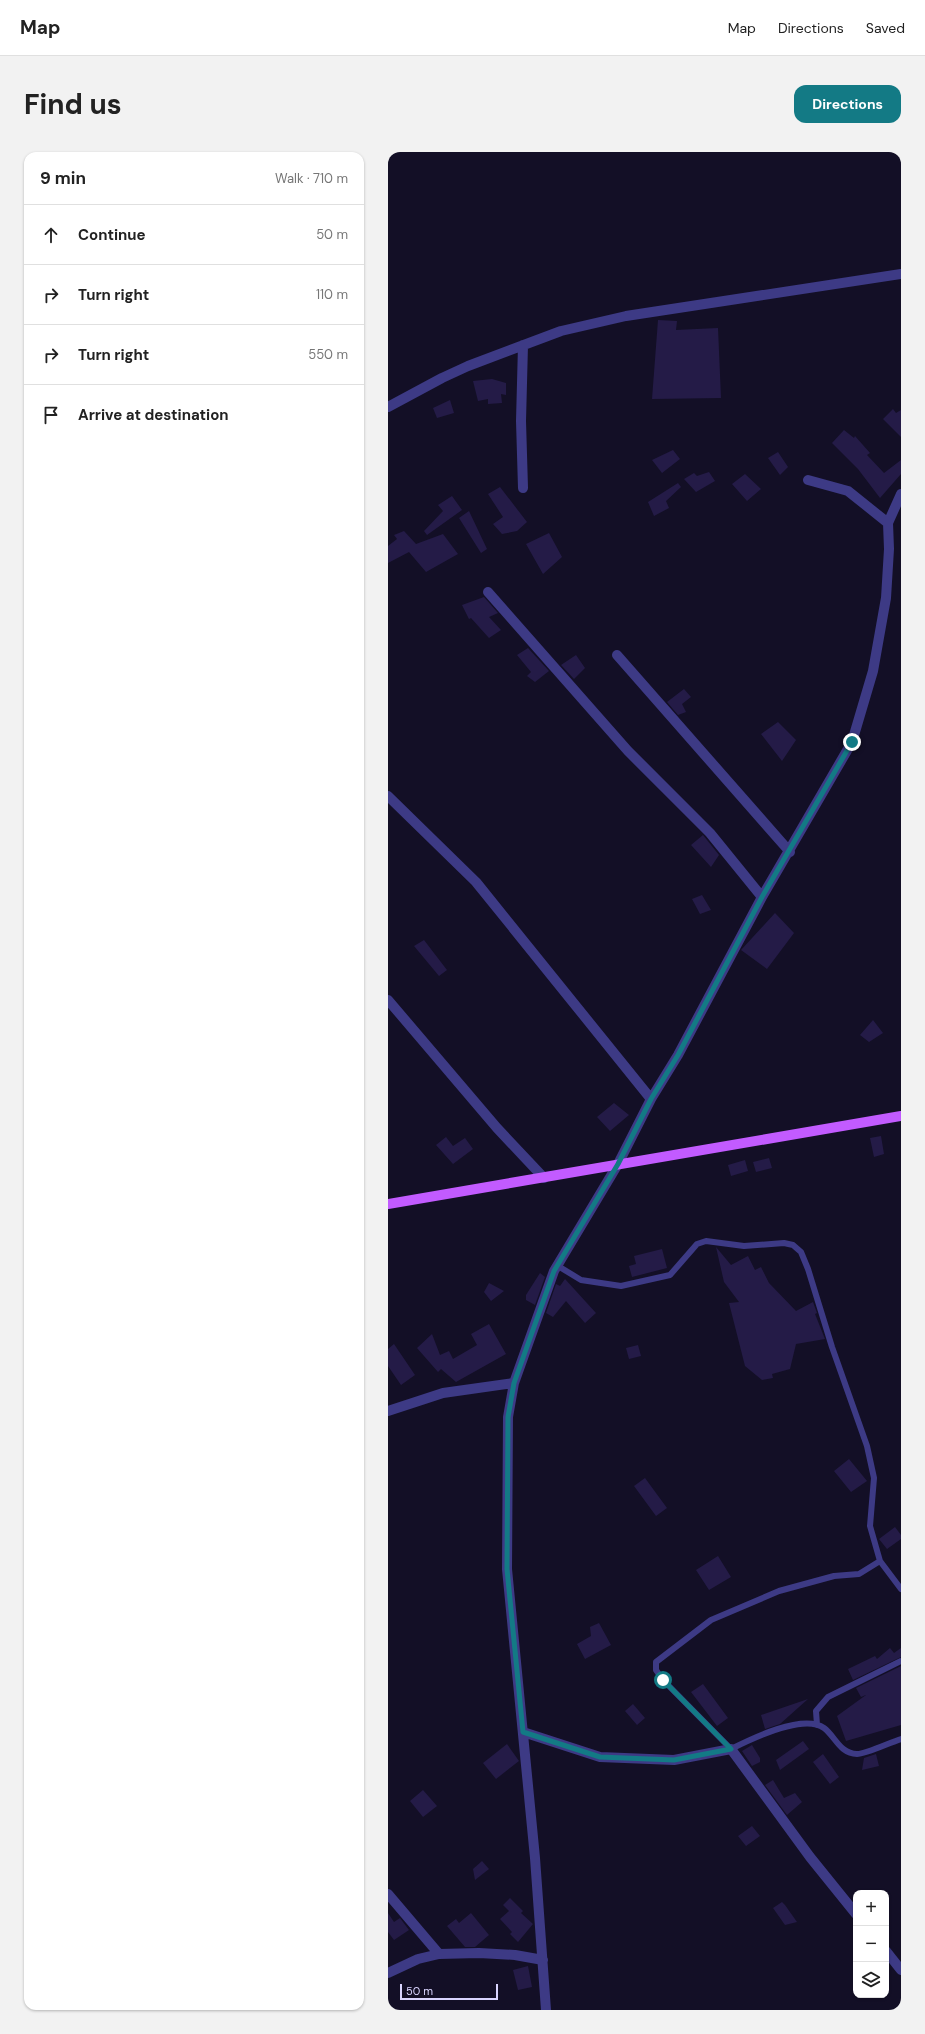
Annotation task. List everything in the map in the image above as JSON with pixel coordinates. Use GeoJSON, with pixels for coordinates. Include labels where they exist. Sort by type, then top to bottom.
{"type":"FeatureCollection","features":[{"type":"Feature","properties":{"kind":"main road"},"geometry":{"type":"LineString","coordinates":[[388,1204],[901,1116]]}},
{"type":"Feature","properties":{"kind":"street"},"geometry":{"type":"LineString","coordinates":[[388,407],[442,378],[561,331],[626,316],[901,274]]}},
{"type":"Feature","properties":{"kind":"street"},"geometry":{"type":"LineString","coordinates":[[523,345],[521,421],[523,488]]}},
{"type":"Feature","properties":{"kind":"street"},"geometry":{"type":"LineString","coordinates":[[808,480],[848,491],[888,523]]}},
{"type":"Feature","properties":{"kind":"street"},"geometry":{"type":"LineString","coordinates":[[546,2010],[523,1732],[507,1569],[508,1417],[514,1383],[533,1326],[558,1266],[618,1164],[651,1099],[678,1055],[762,897],[790,852],[852,742],[873,670],[886,598],[889,549],[888,523],[901,494]]}},
{"type":"Feature","properties":{"kind":"street"},"geometry":{"type":"LineString","coordinates":[[488,592],[628,751],[710,833],[762,897]]}},
{"type":"Feature","properties":{"kind":"street"},"geometry":{"type":"LineString","coordinates":[[617,655],[790,852]]}},
{"type":"Feature","properties":{"kind":"street"},"geometry":{"type":"LineString","coordinates":[[388,796],[476,882],[651,1099]]}},
{"type":"Feature","properties":{"kind":"street"},"geometry":{"type":"LineString","coordinates":[[388,1000],[498,1128],[544,1178]]}},
{"type":"Feature","properties":{"kind":"street"},"geometry":{"type":"LineString","coordinates":[[388,1411],[443,1393],[514,1383]]}},
{"type":"Feature","properties":{"kind":"street"},"geometry":{"type":"LineString","coordinates":[[523,1732],[600,1757],[674,1760],[731,1749],[810,1857],[853,1910]]}},
{"type":"Feature","properties":{"kind":"street"},"geometry":{"type":"LineString","coordinates":[[388,1894],[439,1954]]}},
{"type":"Feature","properties":{"kind":"street"},"geometry":{"type":"LineString","coordinates":[[388,1973],[418,1959],[439,1954],[479,1953],[514,1955],[543,1960]]}},
{"type":"Feature","properties":{"kind":"street"},"geometry":{"type":"LineString","coordinates":[[889,1955],[901,1970]]}},
{"type":"Feature","properties":{"kind":"lane"},"geometry":{"type":"LineString","coordinates":[[558,1266],[581,1280],[621,1286],[670,1275],[697,1244],[706,1241],[744,1246],[784,1243],[794,1245],[801,1252],[808,1269],[832,1347],[867,1446],[874,1478],[870,1526],[880,1561],[901,1589]]}},
{"type":"Feature","properties":{"kind":"lane"},"geometry":{"type":"LineString","coordinates":[[880,1561],[859,1574],[834,1576],[779,1591],[711,1620],[656,1662],[656,1670],[663,1680],[731,1749],[760,1734],[806,1723],[824,1728],[846,1751],[857,1754],[901,1739]]}},
{"type":"Feature","properties":{"kind":"lane"},"geometry":{"type":"LineString","coordinates":[[816,1725],[816,1711],[828,1697],[901,1662]]}},
{"type":"Feature","properties":{"kind":"building"},"geometry":{"type":"Polygon","coordinates":[[[658,320],[677,321],[676,330],[718,328],[721,398],[652,399],[658,320]]]}},
{"type":"Feature","properties":{"kind":"building"},"geometry":{"type":"Polygon","coordinates":[[[492,379],[506,383],[506,395],[501,394],[502,403],[488,404],[488,399],[478,401],[473,381],[492,379]]]}},
{"type":"Feature","properties":{"kind":"building"},"geometry":{"type":"Polygon","coordinates":[[[450,400],[454,413],[437,418],[433,408],[450,400]]]}},
{"type":"Feature","properties":{"kind":"building"},"geometry":{"type":"Polygon","coordinates":[[[893,409],[896,413],[901,410],[901,437],[883,419],[893,409]]]}},
{"type":"Feature","properties":{"kind":"building"},"geometry":{"type":"Polygon","coordinates":[[[844,430],[854,438],[855,436],[870,453],[867,455],[884,473],[901,460],[901,474],[880,498],[858,469],[832,443],[844,430]]]}},
{"type":"Feature","properties":{"kind":"building"},"geometry":{"type":"Polygon","coordinates":[[[673,450],[680,459],[662,473],[652,460],[673,450]]]}},
{"type":"Feature","properties":{"kind":"building"},"geometry":{"type":"Polygon","coordinates":[[[778,452],[788,467],[780,475],[768,458],[778,452]]]}},
{"type":"Feature","properties":{"kind":"building"},"geometry":{"type":"Polygon","coordinates":[[[709,472],[715,481],[696,492],[684,479],[694,473],[697,476],[709,472]]]}},
{"type":"Feature","properties":{"kind":"building"},"geometry":{"type":"Polygon","coordinates":[[[745,474],[761,489],[747,501],[732,484],[745,474]]]}},
{"type":"Feature","properties":{"kind":"building"},"geometry":{"type":"Polygon","coordinates":[[[678,483],[681,487],[666,501],[669,508],[654,516],[648,502],[678,483]]]}},
{"type":"Feature","properties":{"kind":"building"},"geometry":{"type":"Polygon","coordinates":[[[500,487],[527,522],[517,531],[502,534],[493,524],[503,517],[488,494],[500,487]]]}},
{"type":"Feature","properties":{"kind":"building"},"geometry":{"type":"Polygon","coordinates":[[[452,496],[462,510],[427,535],[424,531],[443,511],[438,505],[452,496]]]}},
{"type":"Feature","properties":{"kind":"building"},"geometry":{"type":"Polygon","coordinates":[[[469,511],[487,549],[481,553],[459,518],[469,511]]]}},
{"type":"Feature","properties":{"kind":"building"},"geometry":{"type":"Polygon","coordinates":[[[404,531],[416,544],[443,534],[458,554],[426,572],[409,552],[388,563],[388,546],[397,539],[394,535],[404,531]]]}},
{"type":"Feature","properties":{"kind":"building"},"geometry":{"type":"Polygon","coordinates":[[[549,533],[562,557],[543,574],[526,544],[549,533]]]}},
{"type":"Feature","properties":{"kind":"building"},"geometry":{"type":"Polygon","coordinates":[[[484,597],[498,613],[489,617],[501,630],[489,638],[471,618],[469,619],[462,605],[484,597]]]}},
{"type":"Feature","properties":{"kind":"building"},"geometry":{"type":"Polygon","coordinates":[[[528,648],[549,671],[535,682],[527,676],[531,672],[517,655],[528,648]]]}},
{"type":"Feature","properties":{"kind":"building"},"geometry":{"type":"Polygon","coordinates":[[[576,655],[585,668],[574,679],[561,665],[576,655]]]}},
{"type":"Feature","properties":{"kind":"building"},"geometry":{"type":"Polygon","coordinates":[[[684,689],[691,697],[682,704],[686,712],[678,715],[667,702],[684,689]]]}},
{"type":"Feature","properties":{"kind":"building"},"geometry":{"type":"Polygon","coordinates":[[[778,722],[796,740],[782,761],[761,734],[778,722]]]}},
{"type":"Feature","properties":{"kind":"building"},"geometry":{"type":"Polygon","coordinates":[[[703,835],[719,855],[711,867],[691,845],[703,835]]]}},
{"type":"Feature","properties":{"kind":"building"},"geometry":{"type":"Polygon","coordinates":[[[702,895],[711,910],[700,914],[692,899],[702,895]]]}},
{"type":"Feature","properties":{"kind":"building"},"geometry":{"type":"Polygon","coordinates":[[[775,913],[794,933],[767,969],[741,950],[775,913]]]}},
{"type":"Feature","properties":{"kind":"building"},"geometry":{"type":"Polygon","coordinates":[[[424,940],[447,970],[439,976],[414,946],[424,940]]]}},
{"type":"Feature","properties":{"kind":"building"},"geometry":{"type":"Polygon","coordinates":[[[873,1020],[883,1033],[869,1042],[860,1035],[873,1020]]]}},
{"type":"Feature","properties":{"kind":"building"},"geometry":{"type":"Polygon","coordinates":[[[614,1103],[629,1115],[610,1131],[597,1117],[614,1103]]]}},
{"type":"Feature","properties":{"kind":"building"},"geometry":{"type":"Polygon","coordinates":[[[881,1136],[884,1154],[874,1157],[870,1138],[881,1136]]]}},
{"type":"Feature","properties":{"kind":"building"},"geometry":{"type":"Polygon","coordinates":[[[446,1137],[453,1146],[465,1138],[473,1149],[453,1164],[436,1145],[446,1137]]]}},
{"type":"Feature","properties":{"kind":"building"},"geometry":{"type":"Polygon","coordinates":[[[769,1158],[772,1168],[756,1172],[753,1162],[769,1158]]]}},
{"type":"Feature","properties":{"kind":"building"},"geometry":{"type":"Polygon","coordinates":[[[745,1160],[748,1171],[731,1176],[728,1165],[745,1160]]]}},
{"type":"Feature","properties":{"kind":"building"},"geometry":{"type":"Polygon","coordinates":[[[716,1247],[731,1265],[748,1256],[755,1270],[761,1267],[769,1283],[796,1311],[813,1302],[817,1313],[815,1314],[825,1339],[796,1344],[790,1369],[772,1374],[773,1378],[762,1380],[745,1366],[729,1303],[739,1302],[724,1282],[716,1247]]]}},
{"type":"Feature","properties":{"kind":"building"},"geometry":{"type":"Polygon","coordinates":[[[662,1249],[667,1268],[632,1277],[629,1266],[636,1264],[634,1256],[662,1249]]]}},
{"type":"Feature","properties":{"kind":"building"},"geometry":{"type":"Polygon","coordinates":[[[540,1273],[545,1277],[535,1305],[526,1300],[526,1295],[540,1273]]]}},
{"type":"Feature","properties":{"kind":"building"},"geometry":{"type":"Polygon","coordinates":[[[565,1279],[596,1313],[585,1323],[566,1301],[553,1317],[546,1313],[556,1284],[560,1286],[565,1279]]]}},
{"type":"Feature","properties":{"kind":"building"},"geometry":{"type":"Polygon","coordinates":[[[489,1283],[504,1291],[491,1301],[484,1292],[489,1283]]]}},
{"type":"Feature","properties":{"kind":"building"},"geometry":{"type":"Polygon","coordinates":[[[489,1324],[506,1354],[456,1382],[441,1369],[438,1372],[417,1348],[432,1334],[440,1355],[449,1351],[453,1359],[477,1345],[471,1334],[489,1324]]]}},
{"type":"Feature","properties":{"kind":"building"},"geometry":{"type":"Polygon","coordinates":[[[394,1344],[415,1375],[401,1385],[388,1366],[388,1349],[394,1344]]]}},
{"type":"Feature","properties":{"kind":"building"},"geometry":{"type":"Polygon","coordinates":[[[638,1345],[641,1356],[629,1359],[626,1348],[638,1345]]]}},
{"type":"Feature","properties":{"kind":"building"},"geometry":{"type":"Polygon","coordinates":[[[849,1459],[867,1481],[851,1492],[834,1471],[849,1459]]]}},
{"type":"Feature","properties":{"kind":"building"},"geometry":{"type":"Polygon","coordinates":[[[645,1478],[667,1508],[656,1516],[634,1486],[645,1478]]]}},
{"type":"Feature","properties":{"kind":"building"},"geometry":{"type":"Polygon","coordinates":[[[895,1527],[901,1535],[901,1539],[887,1549],[879,1539],[895,1527]]]}},
{"type":"Feature","properties":{"kind":"building"},"geometry":{"type":"Polygon","coordinates":[[[718,1556],[731,1577],[709,1590],[696,1570],[718,1556]]]}},
{"type":"Feature","properties":{"kind":"building"},"geometry":{"type":"Polygon","coordinates":[[[599,1623],[611,1645],[585,1659],[577,1644],[591,1636],[590,1627],[599,1623]]]}},
{"type":"Feature","properties":{"kind":"building"},"geometry":{"type":"Polygon","coordinates":[[[890,1648],[894,1653],[901,1648],[901,1657],[853,1680],[848,1669],[875,1656],[877,1659],[890,1648]]]}},
{"type":"Feature","properties":{"kind":"building"},"geometry":{"type":"Polygon","coordinates":[[[901,1666],[901,1725],[846,1741],[837,1716],[866,1695],[861,1697],[856,1688],[901,1666]]]}},
{"type":"Feature","properties":{"kind":"building"},"geometry":{"type":"Polygon","coordinates":[[[703,1684],[728,1718],[717,1726],[691,1692],[703,1684]]]}},
{"type":"Feature","properties":{"kind":"building"},"geometry":{"type":"Polygon","coordinates":[[[808,1699],[780,1724],[765,1729],[761,1715],[808,1699]]]}},
{"type":"Feature","properties":{"kind":"building"},"geometry":{"type":"Polygon","coordinates":[[[633,1704],[645,1718],[637,1725],[625,1711],[633,1704]]]}},
{"type":"Feature","properties":{"kind":"building"},"geometry":{"type":"Polygon","coordinates":[[[803,1741],[809,1749],[780,1770],[776,1760],[803,1741]]]}},
{"type":"Feature","properties":{"kind":"building"},"geometry":{"type":"Polygon","coordinates":[[[507,1744],[519,1761],[496,1779],[483,1763],[507,1744]]]}},
{"type":"Feature","properties":{"kind":"building"},"geometry":{"type":"Polygon","coordinates":[[[752,1745],[760,1758],[760,1762],[752,1766],[742,1751],[752,1745]]]}},
{"type":"Feature","properties":{"kind":"building"},"geometry":{"type":"Polygon","coordinates":[[[823,1754],[839,1777],[830,1784],[813,1762],[823,1754]]]}},
{"type":"Feature","properties":{"kind":"building"},"geometry":{"type":"Polygon","coordinates":[[[876,1754],[879,1766],[862,1770],[864,1758],[876,1754]]]}},
{"type":"Feature","properties":{"kind":"building"},"geometry":{"type":"Polygon","coordinates":[[[773,1780],[784,1798],[795,1793],[802,1802],[787,1815],[765,1785],[773,1780]]]}},
{"type":"Feature","properties":{"kind":"building"},"geometry":{"type":"Polygon","coordinates":[[[423,1790],[437,1806],[423,1817],[410,1801],[423,1790]]]}},
{"type":"Feature","properties":{"kind":"building"},"geometry":{"type":"Polygon","coordinates":[[[752,1826],[760,1836],[746,1846],[738,1836],[752,1826]]]}},
{"type":"Feature","properties":{"kind":"building"},"geometry":{"type":"Polygon","coordinates":[[[482,1861],[489,1869],[475,1880],[473,1869],[482,1861]]]}},
{"type":"Feature","properties":{"kind":"building"},"geometry":{"type":"Polygon","coordinates":[[[510,1898],[523,1911],[521,1913],[533,1924],[518,1942],[510,1934],[512,1932],[500,1919],[509,1911],[503,1905],[510,1898]]]}},
{"type":"Feature","properties":{"kind":"building"},"geometry":{"type":"Polygon","coordinates":[[[782,1902],[797,1922],[785,1925],[773,1908],[782,1902]]]}},
{"type":"Feature","properties":{"kind":"building"},"geometry":{"type":"Polygon","coordinates":[[[388,1913],[394,1922],[400,1918],[409,1930],[394,1940],[388,1932],[388,1913]]]}},
{"type":"Feature","properties":{"kind":"building"},"geometry":{"type":"Polygon","coordinates":[[[471,1913],[489,1935],[475,1947],[465,1947],[447,1926],[456,1919],[459,1923],[471,1913]]]}},
{"type":"Feature","properties":{"kind":"building"},"geometry":{"type":"Polygon","coordinates":[[[528,1966],[532,1987],[518,1990],[513,1970],[528,1966]]]}},
{"type":"Feature","properties":{"kind":"route"},"geometry":{"type":"LineString","coordinates":[[663,1680],[731,1749],[674,1760],[600,1757],[523,1732],[507,1569],[508,1417],[514,1383],[533,1326],[554,1271],[618,1164],[651,1099],[678,1055],[762,897],[790,852],[852,742]]}}]}
